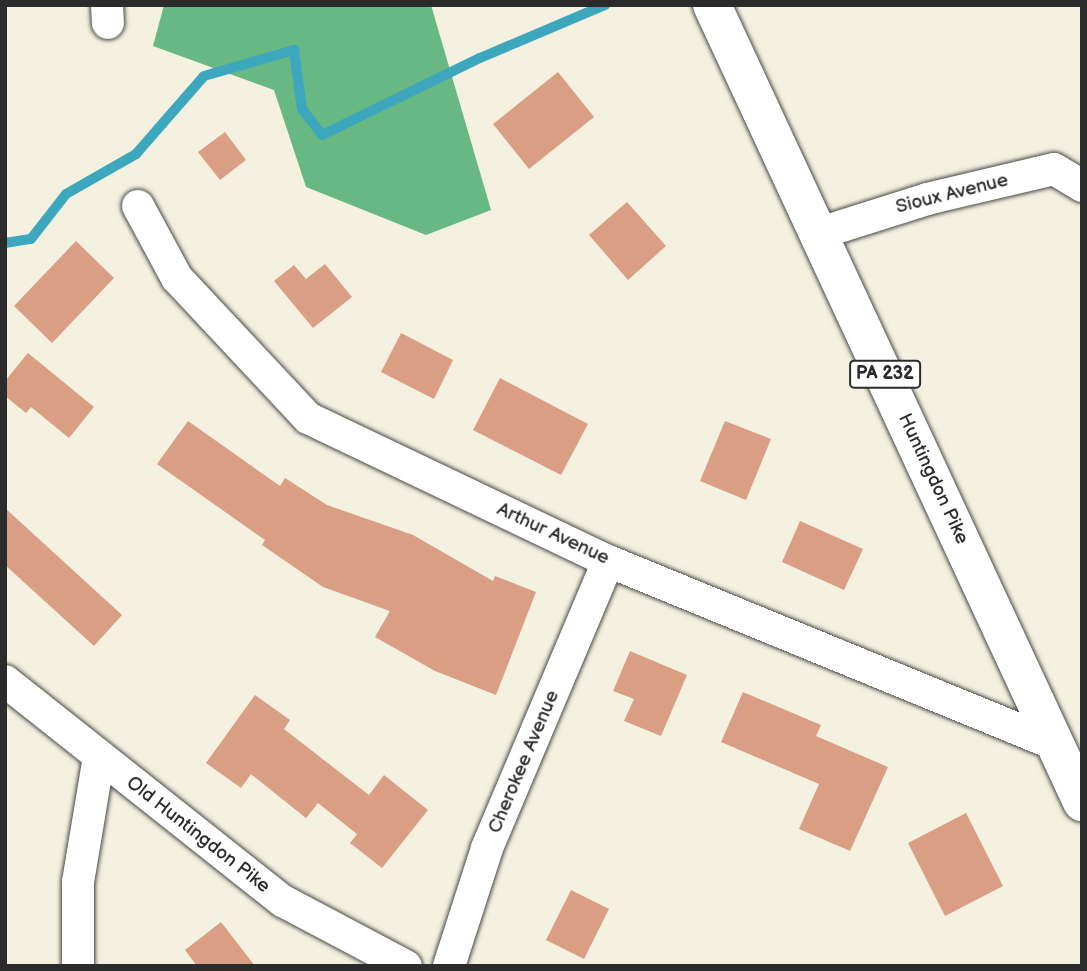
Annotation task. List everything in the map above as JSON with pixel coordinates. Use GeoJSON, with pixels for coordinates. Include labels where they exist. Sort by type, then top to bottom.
{"type":"FeatureCollection","features":[{"type":"Feature","properties":{"kind":"main road","name":"Huntingdon Pike"},"geometry":{"type":"LineString","coordinates":[[712,5],[821,233],[1082,802]]}},
{"type":"Feature","properties":{"kind":"street","name":"Sioux Avenue"},"geometry":{"type":"LineString","coordinates":[[821,233],[927,199],[1054,169],[1082,186]]}},
{"type":"Feature","properties":{"kind":"street","name":"Arthur Avenue"},"geometry":{"type":"LineString","coordinates":[[138,206],[177,278],[308,418],[608,561],[1055,744]]}},
{"type":"Feature","properties":{"kind":"street","name":"Cherokee Avenue"},"geometry":{"type":"LineString","coordinates":[[449,966],[487,848],[608,561]]}},
{"type":"Feature","properties":{"kind":"street","name":"Old Huntingdon Pike"},"geometry":{"type":"LineString","coordinates":[[5,681],[283,901],[406,966]]}},
{"type":"Feature","properties":{"kind":"street"},"geometry":{"type":"LineString","coordinates":[[78,966],[78,882],[99,756]]}},
{"type":"Feature","properties":{"kind":"green space"},"geometry":{"type":"Polygon","coordinates":[[[164,5],[431,5],[491,210],[426,235],[306,187],[274,90],[153,46],[164,5]]]}},
{"type":"Feature","properties":{"kind":"building"},"geometry":{"type":"Polygon","coordinates":[[[558,72],[594,117],[529,169],[493,124],[558,72]]]}},
{"type":"Feature","properties":{"kind":"building"},"geometry":{"type":"Polygon","coordinates":[[[225,132],[246,160],[220,180],[198,152],[225,132]]]}},
{"type":"Feature","properties":{"kind":"building"},"geometry":{"type":"Polygon","coordinates":[[[627,202],[666,246],[628,280],[589,235],[627,202]]]}},
{"type":"Feature","properties":{"kind":"building"},"geometry":{"type":"Polygon","coordinates":[[[76,241],[114,278],[52,343],[14,306],[76,241]]]}},
{"type":"Feature","properties":{"kind":"building"},"geometry":{"type":"Polygon","coordinates":[[[325,264],[352,297],[313,328],[274,281],[294,265],[306,279],[325,264]]]}},
{"type":"Feature","properties":{"kind":"building"},"geometry":{"type":"Polygon","coordinates":[[[401,333],[453,360],[434,399],[381,372],[401,333]]]}},
{"type":"Feature","properties":{"kind":"building"},"geometry":{"type":"Polygon","coordinates":[[[28,353],[94,407],[69,438],[31,407],[26,413],[5,396],[5,381],[28,353]]]}},
{"type":"Feature","properties":{"kind":"building"},"geometry":{"type":"Polygon","coordinates":[[[500,378],[588,424],[561,475],[473,430],[500,378]]]}},
{"type":"Feature","properties":{"kind":"building"},"geometry":{"type":"Polygon","coordinates":[[[188,421],[280,486],[285,478],[327,505],[413,535],[493,581],[495,576],[536,592],[496,695],[435,671],[375,637],[390,611],[323,587],[262,545],[265,540],[157,464],[188,421]]]}},
{"type":"Feature","properties":{"kind":"building"},"geometry":{"type":"Polygon","coordinates":[[[725,421],[771,439],[746,500],[700,481],[725,421]]]}},
{"type":"Feature","properties":{"kind":"building"},"geometry":{"type":"Polygon","coordinates":[[[5,508],[122,615],[94,646],[5,565],[5,508]]]}},
{"type":"Feature","properties":{"kind":"building"},"geometry":{"type":"Polygon","coordinates":[[[800,521],[863,549],[844,590],[782,562],[800,521]]]}},
{"type":"Feature","properties":{"kind":"building"},"geometry":{"type":"Polygon","coordinates":[[[630,651],[687,675],[661,736],[624,721],[634,699],[613,691],[630,651]]]}},
{"type":"Feature","properties":{"kind":"building"},"geometry":{"type":"Polygon","coordinates":[[[743,692],[821,725],[816,736],[888,767],[850,851],[799,829],[819,784],[721,742],[743,692]]]}},
{"type":"Feature","properties":{"kind":"building"},"geometry":{"type":"Polygon","coordinates":[[[255,695],[290,720],[284,729],[369,795],[384,775],[428,810],[382,868],[350,843],[357,834],[318,803],[306,818],[251,774],[241,788],[206,763],[255,695]]]}},
{"type":"Feature","properties":{"kind":"building"},"geometry":{"type":"Polygon","coordinates":[[[966,813],[1003,886],[945,916],[908,843],[966,813]]]}},
{"type":"Feature","properties":{"kind":"building"},"geometry":{"type":"Polygon","coordinates":[[[571,890],[609,909],[584,959],[546,940],[571,890]]]}},
{"type":"Feature","properties":{"kind":"building"},"geometry":{"type":"Polygon","coordinates":[[[221,922],[255,966],[197,966],[185,950],[221,922]]]}},
{"type":"Feature","properties":{"kind":"waterway"},"geometry":{"type":"LineString","coordinates":[[5,243],[31,239],[66,194],[136,154],[204,76],[294,50],[302,109],[322,135],[480,58],[605,5]]}}]}
